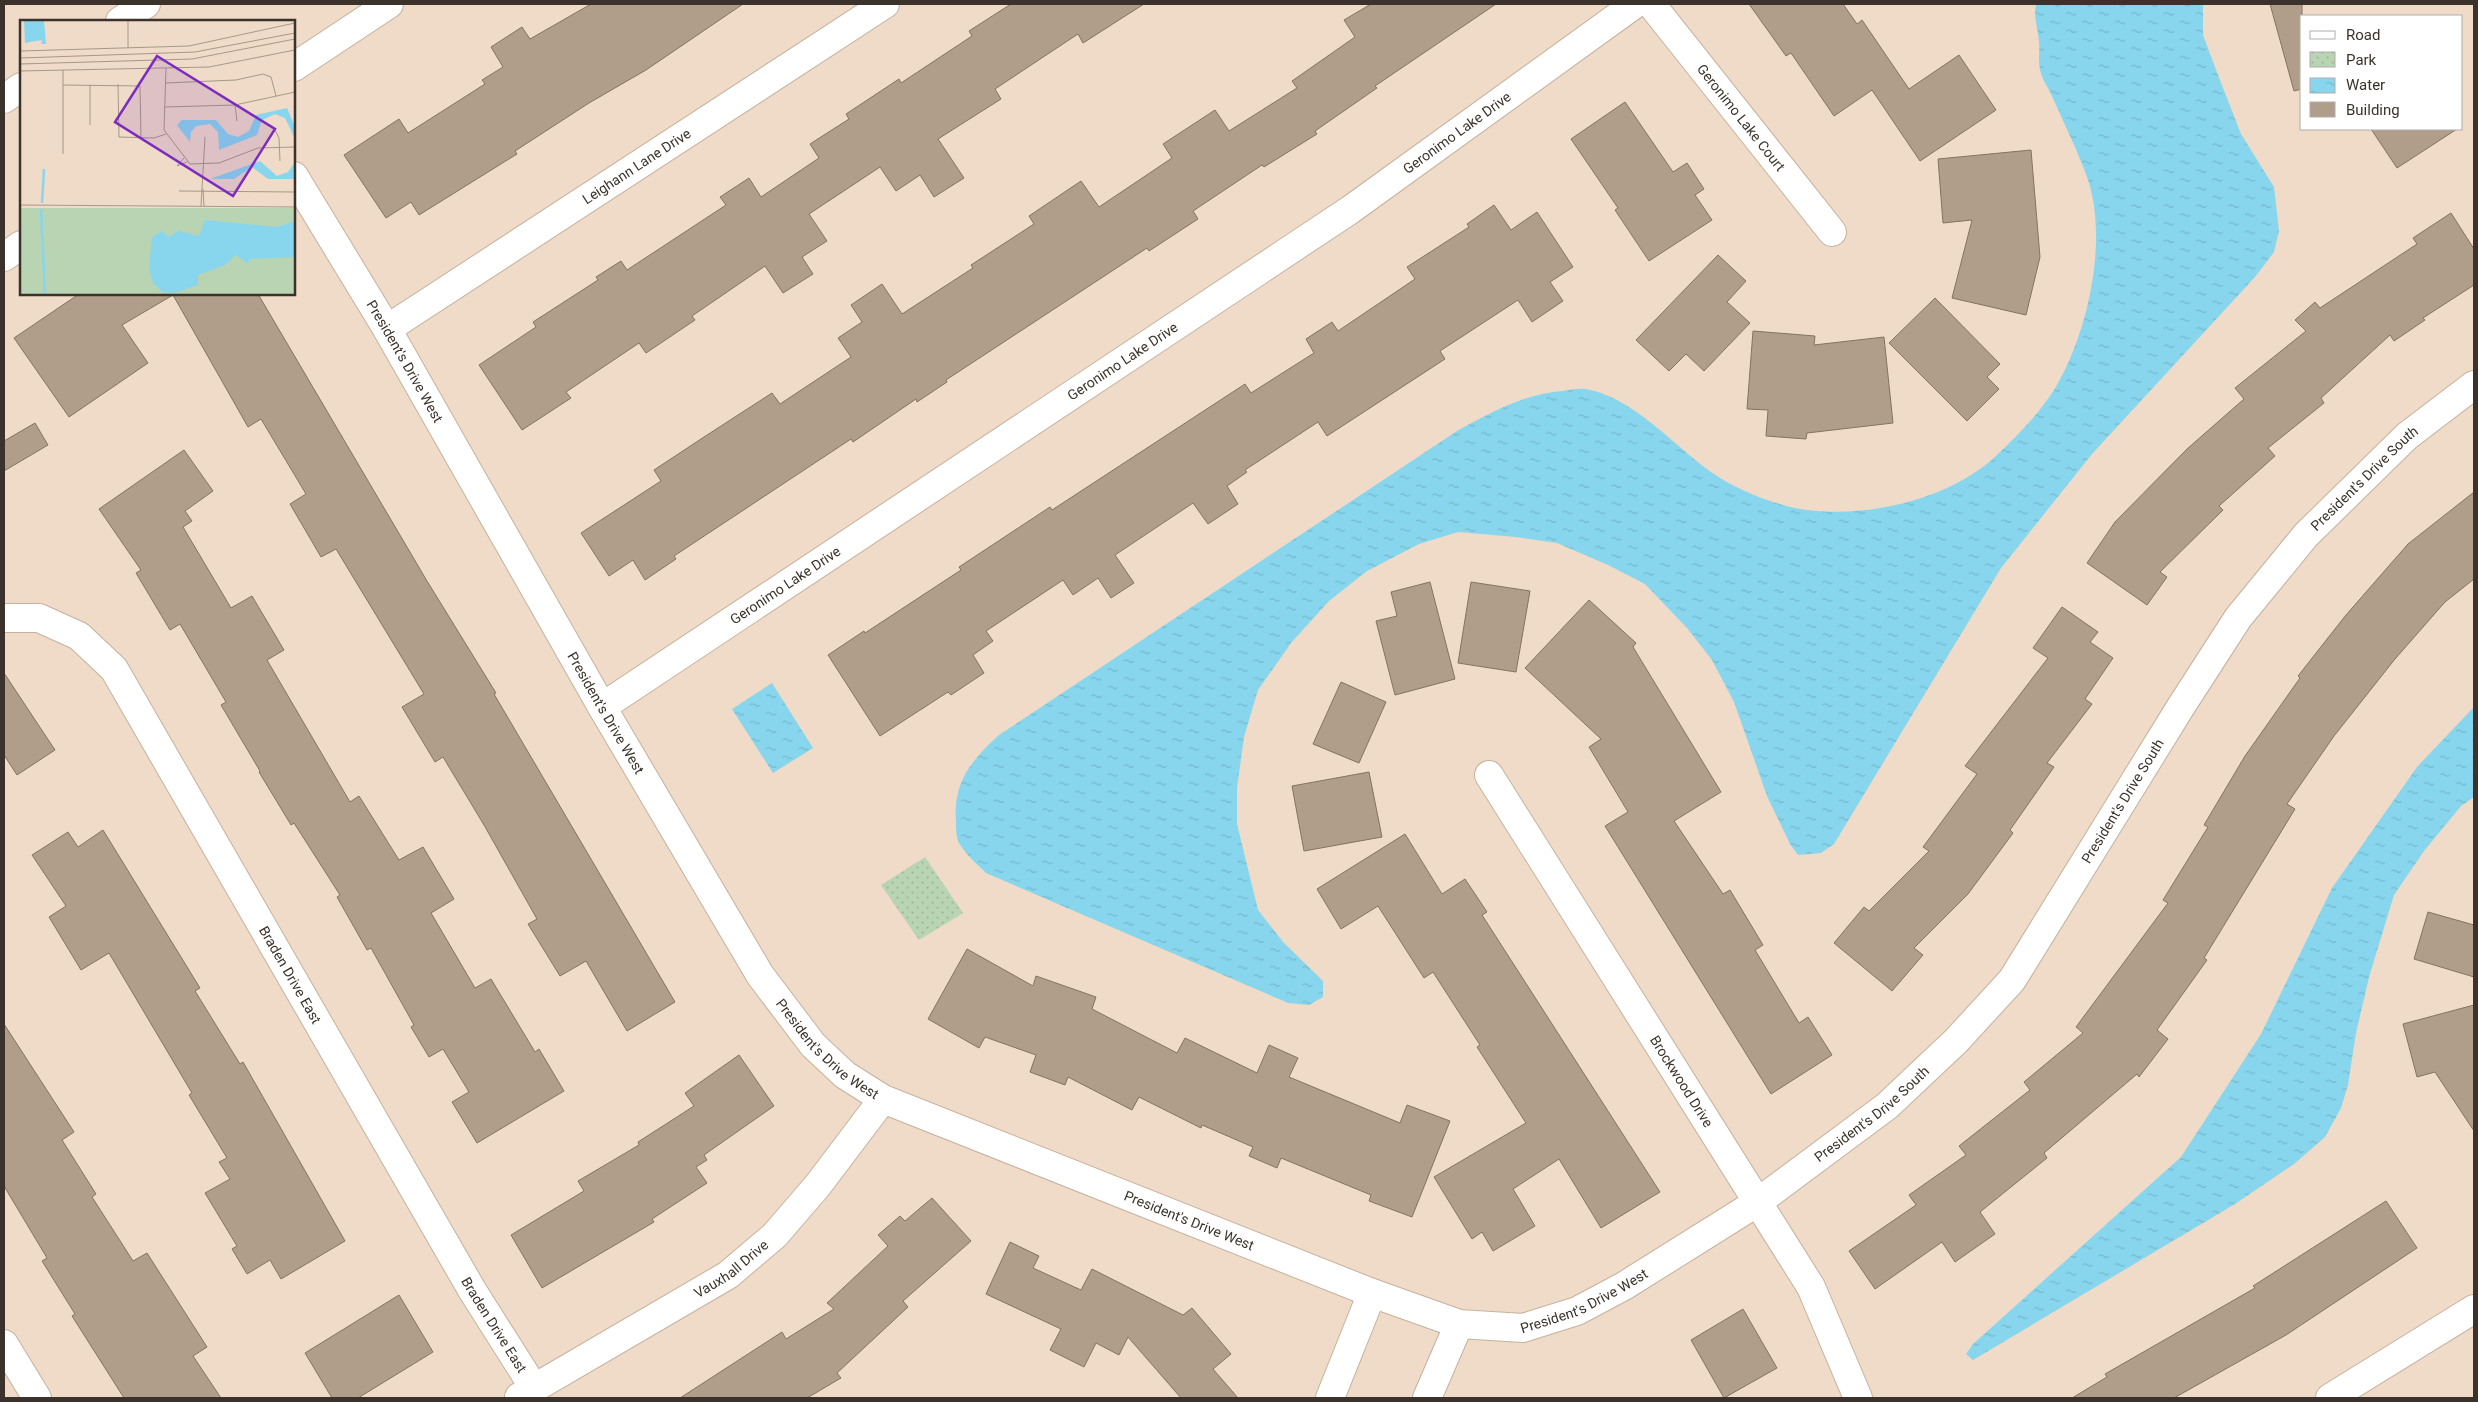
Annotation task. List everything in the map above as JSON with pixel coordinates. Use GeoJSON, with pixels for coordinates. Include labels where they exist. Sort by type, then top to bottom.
{"type":"FeatureCollection","features":[{"type":"Feature","properties":{"kind":"main road"},"geometry":{"type":"LineString","coordinates":[[122,20],[146,4]]}},
{"type":"Feature","properties":{"kind":"main road"},"geometry":{"type":"LineString","coordinates":[[295,66],[389,4]]}},
{"type":"Feature","properties":{"kind":"main road","name":"Leighann Lane Drive"},"geometry":{"type":"LineString","coordinates":[[387,329],[884,4]]}},
{"type":"Feature","properties":{"kind":"main road","name":"Geronimo Lake Drive"},"geometry":{"type":"LineString","coordinates":[[602,707],[1350,210],[1635,4]]}},
{"type":"Feature","properties":{"kind":"main road","name":"Geronimo Lake Court"},"geometry":{"type":"LineString","coordinates":[[1651,4],[1832,232]]}},
{"type":"Feature","properties":{"kind":"main road"},"geometry":{"type":"LineString","coordinates":[[4,99],[20,88]]}},
{"type":"Feature","properties":{"kind":"main road","name":"President's Drive West"},"geometry":{"type":"LineString","coordinates":[[295,178],[387,329],[602,707],[760,975],[813,1045],[845,1075],[883,1099],[1372,1293],[1459,1324],[1523,1328],[1577,1311],[1624,1286],[1758,1202]]}},
{"type":"Feature","properties":{"kind":"main road"},"geometry":{"type":"LineString","coordinates":[[4,257],[20,246]]}},
{"type":"Feature","properties":{"kind":"main road","name":"President's Drive South"},"geometry":{"type":"LineString","coordinates":[[1758,1202],[1888,1106],[1956,1041],[2012,980],[2180,708],[2238,618],[2320,522],[2407,436],[2474,386]]}},
{"type":"Feature","properties":{"kind":"main road","name":"Braden Drive East"},"geometry":{"type":"LineString","coordinates":[[4,618],[39,618],[79,636],[114,669],[472,1290],[526,1393]]}},
{"type":"Feature","properties":{"kind":"main road","name":"Brockwood Drive"},"geometry":{"type":"LineString","coordinates":[[1489,775],[1811,1288],[1858,1398]]}},
{"type":"Feature","properties":{"kind":"main road","name":"Vauxhall Drive"},"geometry":{"type":"LineString","coordinates":[[526,1393],[728,1275],[775,1235],[818,1185],[883,1099]]}},
{"type":"Feature","properties":{"kind":"main road"},"geometry":{"type":"LineString","coordinates":[[1330,1398],[1372,1293]]}},
{"type":"Feature","properties":{"kind":"main road"},"geometry":{"type":"LineString","coordinates":[[2330,1398],[2474,1309]]}},
{"type":"Feature","properties":{"kind":"main road"},"geometry":{"type":"LineString","coordinates":[[1427,1398],[1459,1324]]}},
{"type":"Feature","properties":{"kind":"main road"},"geometry":{"type":"LineString","coordinates":[[4,1344],[37,1398]]}},
{"type":"Feature","properties":{"kind":"green space"},"geometry":{"type":"Polygon","coordinates":[[[925,857],[963,913],[919,940],[881,885],[925,857]]]}},
{"type":"Feature","properties":{"kind":"water"},"geometry":{"type":"Polygon","coordinates":[[[2036,4],[2203,4],[2203,35],[2218,75],[2241,134],[2274,187],[2279,231],[2274,252],[2255,277],[2092,454],[2001,568],[1834,844],[1821,853],[1798,855],[1790,844],[1767,796],[1734,702],[1712,660],[1687,628],[1645,584],[1608,565],[1557,543],[1458,532],[1419,544],[1367,571],[1329,601],[1291,643],[1258,690],[1244,737],[1237,788],[1237,824],[1258,910],[1284,943],[1323,981],[1323,997],[1309,1005],[1288,1003],[986,873],[964,850],[958,841],[956,829],[956,807],[961,784],[972,763],[999,735],[1457,431],[1521,400],[1577,389],[1602,393],[1636,411],[1721,479],[1744,491],[1770,501],[1807,510],[1831,512],[1856,511],[1908,502],[1933,494],[1957,483],[1978,470],[1997,455],[2020,432],[2054,390],[2066,367],[2086,312],[2096,252],[2096,222],[2092,194],[2084,169],[2041,72],[2035,18],[2036,4]]]}},
{"type":"Feature","properties":{"kind":"water"},"geometry":{"type":"Polygon","coordinates":[[[772,683],[813,748],[773,773],[732,709],[772,683]]]}},
{"type":"Feature","properties":{"kind":"water"},"geometry":{"type":"Polygon","coordinates":[[[2474,707],[2474,797],[2461,806],[2424,851],[2394,895],[2369,977],[2356,1033],[2348,1085],[2341,1108],[2325,1137],[2294,1164],[2235,1204],[1973,1360],[1966,1354],[1973,1344],[2181,1157],[2261,1034],[2332,888],[2417,767],[2474,707]]]}},
{"type":"Feature","properties":{"kind":"building"},"geometry":{"type":"Polygon","coordinates":[[[591,4],[743,4],[646,70],[589,103],[515,151],[517,154],[419,215],[411,202],[386,218],[344,155],[399,119],[408,133],[485,84],[482,80],[503,67],[491,47],[522,27],[530,39],[591,4]]]}},
{"type":"Feature","properties":{"kind":"building"},"geometry":{"type":"Polygon","coordinates":[[[1011,4],[1144,4],[1083,43],[1078,34],[995,89],[1001,99],[938,139],[964,178],[934,197],[920,175],[896,191],[880,167],[809,214],[827,241],[802,257],[813,274],[783,293],[765,266],[692,316],[695,320],[646,353],[639,343],[566,392],[571,398],[522,430],[479,365],[536,327],[533,322],[598,280],[596,277],[621,261],[627,270],[726,205],[720,197],[749,178],[761,197],[819,158],[810,144],[849,119],[846,114],[899,79],[901,83],[972,36],[969,31],[1011,4]]]}},
{"type":"Feature","properties":{"kind":"building"},"geometry":{"type":"Polygon","coordinates":[[[1371,4],[1496,4],[1375,86],[1377,88],[1315,131],[1317,134],[1264,167],[1262,165],[1193,211],[1198,219],[1149,251],[1147,248],[946,380],[947,382],[917,402],[916,399],[853,442],[851,439],[674,556],[676,559],[645,580],[633,560],[609,576],[581,533],[661,481],[654,470],[704,437],[772,393],[780,404],[851,357],[838,338],[862,322],[851,305],[882,284],[902,314],[973,268],[971,265],[1034,224],[1029,216],[1081,181],[1099,207],[1172,158],[1163,144],[1215,110],[1229,131],[1297,88],[1292,81],[1355,37],[1344,20],[1371,4]]]}},
{"type":"Feature","properties":{"kind":"building"},"geometry":{"type":"Polygon","coordinates":[[[1749,4],[1843,4],[1857,24],[1862,20],[1909,89],[1959,55],[1996,110],[1920,161],[1872,90],[1834,116],[1791,53],[1786,56],[1749,4]]]}},
{"type":"Feature","properties":{"kind":"building"},"geometry":{"type":"Polygon","coordinates":[[[2270,4],[2302,4],[2302,15],[2300,15],[2300,90],[2294,91],[2270,4]]]}},
{"type":"Feature","properties":{"kind":"building"},"geometry":{"type":"Polygon","coordinates":[[[1625,102],[1673,172],[1687,163],[1704,189],[1695,195],[1712,220],[1649,261],[1615,210],[1618,208],[1571,139],[1625,102]]]}},
{"type":"Feature","properties":{"kind":"building"},"geometry":{"type":"Polygon","coordinates":[[[2372,130],[2455,130],[2397,168],[2372,130]]]}},
{"type":"Feature","properties":{"kind":"building"},"geometry":{"type":"Polygon","coordinates":[[[2031,150],[2040,257],[2026,315],[1952,298],[1972,220],[1943,223],[1938,159],[2031,150]]]}},
{"type":"Feature","properties":{"kind":"building"},"geometry":{"type":"Polygon","coordinates":[[[1494,205],[1511,230],[1537,212],[1573,267],[1550,282],[1563,301],[1532,322],[1518,300],[1440,351],[1445,359],[1327,436],[1318,422],[1245,470],[1247,472],[1227,486],[1238,504],[1208,524],[1193,503],[1115,555],[1134,583],[1111,598],[1098,578],[1073,595],[1063,580],[986,631],[993,641],[973,655],[984,673],[951,695],[948,692],[880,736],[828,655],[961,570],[959,567],[1050,507],[1052,510],[1245,384],[1251,393],[1314,353],[1306,339],[1332,322],[1338,331],[1415,279],[1407,267],[1469,227],[1467,224],[1494,205]]]}},
{"type":"Feature","properties":{"kind":"building"},"geometry":{"type":"Polygon","coordinates":[[[2451,213],[2474,249],[2474,285],[2423,318],[2425,320],[2394,341],[2390,335],[2321,398],[2324,403],[2268,448],[2275,456],[2219,506],[2223,510],[2160,572],[2167,577],[2147,605],[2087,563],[2115,522],[2187,449],[2244,399],[2235,388],[2306,331],[2295,320],[2315,302],[2320,308],[2417,244],[2413,238],[2451,213]]]}},
{"type":"Feature","properties":{"kind":"building"},"geometry":{"type":"Polygon","coordinates":[[[1718,255],[1746,281],[1727,302],[1750,323],[1704,371],[1686,354],[1669,371],[1636,340],[1718,255]]]}},
{"type":"Feature","properties":{"kind":"building"},"geometry":{"type":"Polygon","coordinates":[[[78,295],[173,295],[122,325],[148,363],[69,417],[14,338],[78,295]]]}},
{"type":"Feature","properties":{"kind":"building"},"geometry":{"type":"Polygon","coordinates":[[[173,295],[259,295],[427,581],[496,693],[494,694],[675,1002],[627,1031],[586,961],[560,976],[528,924],[537,919],[484,825],[443,757],[435,762],[402,707],[424,694],[336,549],[321,557],[290,504],[306,494],[261,419],[248,427],[173,295]]]}},
{"type":"Feature","properties":{"kind":"building"},"geometry":{"type":"Polygon","coordinates":[[[1935,298],[2000,364],[1987,377],[1999,389],[1967,421],[1889,343],[1935,298]]]}},
{"type":"Feature","properties":{"kind":"building"},"geometry":{"type":"Polygon","coordinates":[[[1753,331],[1815,336],[1814,345],[1884,337],[1893,423],[1807,433],[1806,439],[1766,436],[1768,410],[1747,409],[1753,331]]]}},
{"type":"Feature","properties":{"kind":"building"},"geometry":{"type":"Polygon","coordinates":[[[35,423],[48,445],[4,471],[4,441],[35,423]]]}},
{"type":"Feature","properties":{"kind":"building"},"geometry":{"type":"Polygon","coordinates":[[[184,450],[213,491],[185,511],[192,521],[183,527],[231,608],[252,596],[284,650],[267,660],[350,802],[359,796],[399,860],[423,847],[454,899],[431,913],[475,988],[491,979],[535,1052],[539,1049],[564,1091],[477,1143],[452,1102],[469,1092],[443,1049],[429,1057],[411,1027],[414,1025],[371,948],[367,950],[337,897],[340,895],[294,823],[291,825],[259,772],[221,705],[226,702],[180,624],[170,630],[136,573],[141,570],[99,509],[184,450]]]}},
{"type":"Feature","properties":{"kind":"building"},"geometry":{"type":"Polygon","coordinates":[[[2474,492],[2474,579],[2445,602],[2395,659],[2334,736],[2287,804],[2295,809],[2204,958],[2207,960],[2157,1030],[2168,1039],[2139,1077],[2137,1074],[2044,1153],[2047,1158],[1980,1212],[1995,1234],[1955,1262],[1942,1242],[1875,1289],[1849,1251],[1916,1205],[1909,1195],[1966,1155],[1959,1146],[2030,1090],[2024,1082],[2083,1033],[2076,1027],[2168,903],[2163,900],[2208,827],[2204,825],[2245,756],[2300,678],[2298,676],[2346,615],[2408,544],[2474,492]]]}},
{"type":"Feature","properties":{"kind":"building"},"geometry":{"type":"Polygon","coordinates":[[[1430,582],[1455,679],[1395,695],[1376,621],[1397,616],[1391,592],[1430,582]]]}},
{"type":"Feature","properties":{"kind":"building"},"geometry":{"type":"Polygon","coordinates":[[[1471,582],[1530,591],[1516,672],[1458,663],[1471,582]]]}},
{"type":"Feature","properties":{"kind":"building"},"geometry":{"type":"Polygon","coordinates":[[[1589,600],[1636,643],[1633,647],[1721,792],[1674,821],[1723,894],[1730,890],[1763,945],[1755,950],[1799,1023],[1808,1017],[1832,1055],[1771,1094],[1605,826],[1628,812],[1589,747],[1601,739],[1525,668],[1589,600]]]}},
{"type":"Feature","properties":{"kind":"building"},"geometry":{"type":"Polygon","coordinates":[[[2062,607],[2098,632],[2090,642],[2113,658],[2085,699],[2092,704],[2047,763],[2054,767],[2010,830],[2013,833],[1968,894],[1914,948],[1923,955],[1892,991],[1834,943],[1864,907],[1869,911],[1929,851],[1923,847],[1977,774],[1965,766],[2048,658],[2033,648],[2062,607]]]}},
{"type":"Feature","properties":{"kind":"building"},"geometry":{"type":"Polygon","coordinates":[[[4,673],[55,750],[17,775],[4,755],[4,673]]]}},
{"type":"Feature","properties":{"kind":"building"},"geometry":{"type":"Polygon","coordinates":[[[1341,682],[1386,702],[1359,763],[1313,744],[1341,682]]]}},
{"type":"Feature","properties":{"kind":"building"},"geometry":{"type":"Polygon","coordinates":[[[1369,772],[1382,837],[1304,851],[1292,786],[1369,772]]]}},
{"type":"Feature","properties":{"kind":"building"},"geometry":{"type":"Polygon","coordinates":[[[103,830],[200,988],[195,991],[240,1064],[243,1062],[345,1241],[281,1279],[270,1260],[247,1274],[232,1249],[237,1246],[205,1193],[230,1179],[219,1162],[227,1158],[189,1095],[192,1093],[109,953],[81,970],[49,917],[66,906],[32,855],[68,832],[78,847],[103,830]]]}},
{"type":"Feature","properties":{"kind":"building"},"geometry":{"type":"Polygon","coordinates":[[[1405,834],[1442,894],[1465,879],[1487,912],[1482,915],[1660,1192],[1601,1228],[1559,1159],[1513,1189],[1535,1226],[1493,1251],[1482,1232],[1472,1239],[1434,1177],[1526,1123],[1477,1047],[1480,1045],[1433,972],[1424,978],[1378,906],[1341,929],[1317,889],[1405,834]]]}},
{"type":"Feature","properties":{"kind":"building"},"geometry":{"type":"Polygon","coordinates":[[[2428,912],[2474,925],[2474,977],[2414,959],[2428,912]]]}},
{"type":"Feature","properties":{"kind":"building"},"geometry":{"type":"Polygon","coordinates":[[[967,949],[1033,986],[1036,976],[1096,997],[1092,1009],[1177,1053],[1185,1038],[1257,1073],[1269,1045],[1298,1058],[1289,1077],[1400,1123],[1407,1105],[1450,1121],[1412,1217],[1369,1201],[1371,1195],[1281,1158],[1277,1168],[1249,1156],[1253,1147],[1202,1125],[1201,1128],[1139,1097],[1132,1110],[1068,1077],[1065,1085],[1030,1072],[1036,1055],[985,1037],[979,1048],[928,1019],[967,949]]]}},
{"type":"Feature","properties":{"kind":"building"},"geometry":{"type":"Polygon","coordinates":[[[2474,1005],[2474,1131],[2435,1072],[2417,1077],[2403,1024],[2474,1005]]]}},
{"type":"Feature","properties":{"kind":"building"},"geometry":{"type":"Polygon","coordinates":[[[4,1024],[74,1132],[62,1140],[96,1194],[92,1197],[133,1261],[147,1253],[207,1347],[193,1356],[221,1398],[124,1398],[72,1316],[75,1314],[42,1261],[47,1258],[4,1186],[4,1024]]]}},
{"type":"Feature","properties":{"kind":"building"},"geometry":{"type":"Polygon","coordinates":[[[739,1055],[774,1106],[704,1155],[707,1160],[696,1167],[707,1183],[652,1219],[654,1222],[542,1288],[511,1235],[584,1191],[578,1181],[639,1145],[638,1142],[694,1106],[685,1093],[739,1055]]]}},
{"type":"Feature","properties":{"kind":"building"},"geometry":{"type":"Polygon","coordinates":[[[932,1198],[971,1241],[903,1301],[908,1307],[837,1373],[841,1378],[807,1398],[680,1398],[782,1332],[786,1339],[834,1309],[827,1303],[888,1246],[878,1235],[900,1216],[905,1221],[932,1198]]]}},
{"type":"Feature","properties":{"kind":"building"},"geometry":{"type":"Polygon","coordinates":[[[2386,1201],[2417,1248],[2286,1335],[2174,1398],[2072,1398],[2107,1377],[2105,1374],[2255,1288],[2253,1286],[2386,1201]]]}},
{"type":"Feature","properties":{"kind":"building"},"geometry":{"type":"Polygon","coordinates":[[[1010,1242],[1039,1256],[1033,1268],[1081,1290],[1092,1269],[1183,1315],[1192,1308],[1231,1354],[1213,1369],[1238,1398],[1181,1398],[1128,1337],[1119,1355],[1096,1343],[1084,1367],[1050,1350],[1061,1329],[986,1294],[1010,1242]]]}},
{"type":"Feature","properties":{"kind":"building"},"geometry":{"type":"Polygon","coordinates":[[[399,1295],[433,1352],[358,1398],[332,1398],[305,1353],[399,1295]]]}},
{"type":"Feature","properties":{"kind":"building"},"geometry":{"type":"Polygon","coordinates":[[[1743,1309],[1777,1368],[1724,1398],[1691,1340],[1743,1309]]]}}]}
